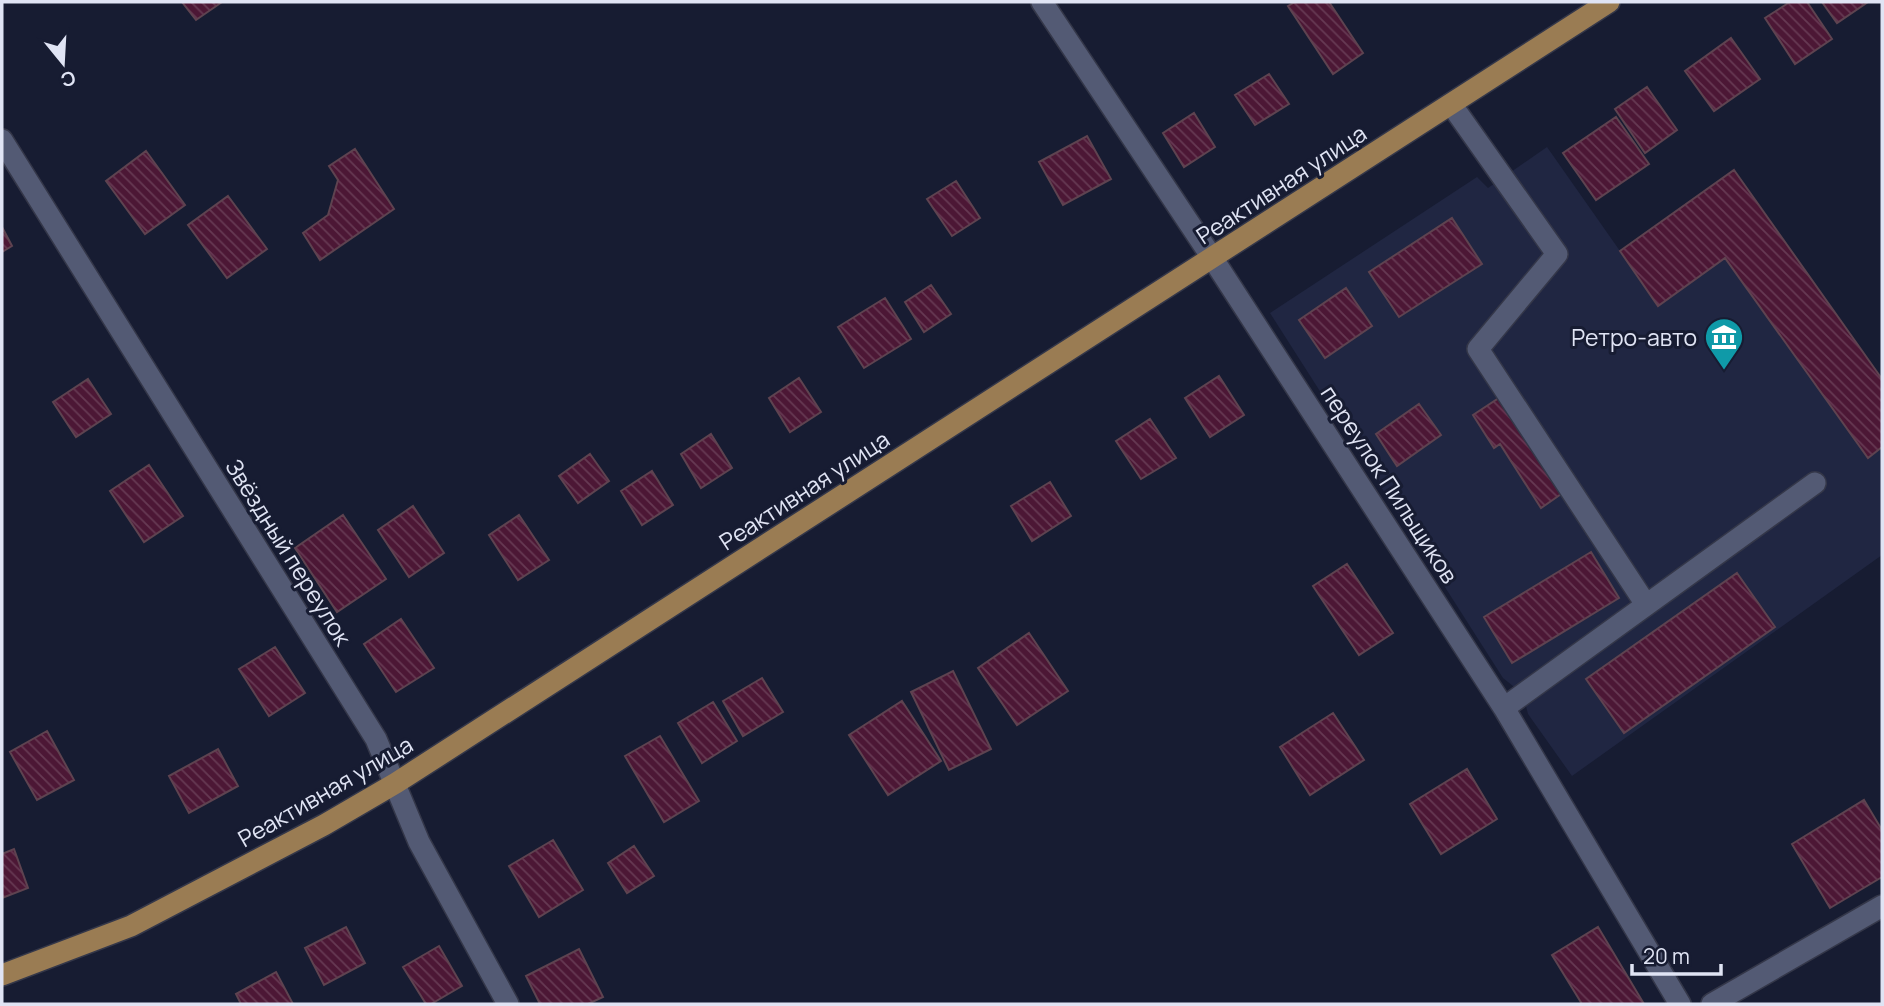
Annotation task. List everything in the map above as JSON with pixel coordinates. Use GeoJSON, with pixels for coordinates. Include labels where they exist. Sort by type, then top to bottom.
{"type":"FeatureCollection","features":[{"type":"Feature","properties":{"kind":"main road","name":"Реактивная улица"},"geometry":{"type":"LineString","coordinates":[[2,975],[131,926],[324,825],[396,783],[1609,2]]}},
{"type":"Feature","properties":{"kind":"street","name":"переулок Пильщиков"},"geometry":{"type":"LineString","coordinates":[[1042,2],[1213,259],[1504,708],[1680,1004]]}},
{"type":"Feature","properties":{"kind":"street"},"geometry":{"type":"LineString","coordinates":[[1451,104],[1558,254],[1478,349],[1645,603]]}},
{"type":"Feature","properties":{"kind":"street","name":"Звёздный переулок"},"geometry":{"type":"LineString","coordinates":[[2,141],[376,740],[419,842],[508,1004]]}},
{"type":"Feature","properties":{"kind":"street"},"geometry":{"type":"LineString","coordinates":[[1504,708],[1645,603],[1815,483]]}},
{"type":"Feature","properties":{"kind":"street"},"geometry":{"type":"LineString","coordinates":[[1712,1004],[1882,906]]}},
{"type":"Feature","properties":{"kind":"shaded area"},"geometry":{"type":"Polygon","coordinates":[[[1547,147],[1620,251],[1734,170],[1882,379],[1882,555],[1572,776],[1528,714],[1523,694],[1503,678],[1270,313],[1477,177],[1488,188],[1547,147]]]}},
{"type":"Feature","properties":{"kind":"building"},"geometry":{"type":"Polygon","coordinates":[[[182,2],[222,2],[196,20],[182,2]]]}},
{"type":"Feature","properties":{"kind":"building"},"geometry":{"type":"Polygon","coordinates":[[[1295,2],[1329,2],[1363,53],[1333,74],[1288,6],[1295,2]]]}},
{"type":"Feature","properties":{"kind":"building"},"geometry":{"type":"Polygon","coordinates":[[[1790,2],[1807,2],[1832,39],[1795,64],[1765,18],[1790,2]]]}},
{"type":"Feature","properties":{"kind":"building"},"geometry":{"type":"Polygon","coordinates":[[[1822,2],[1868,2],[1837,23],[1822,2]]]}},
{"type":"Feature","properties":{"kind":"building"},"geometry":{"type":"Polygon","coordinates":[[[1731,38],[1760,79],[1714,111],[1685,71],[1731,38]]]}},
{"type":"Feature","properties":{"kind":"building"},"geometry":{"type":"Polygon","coordinates":[[[1269,74],[1289,104],[1255,125],[1235,95],[1269,74]]]}},
{"type":"Feature","properties":{"kind":"building"},"geometry":{"type":"Polygon","coordinates":[[[1647,87],[1677,130],[1645,153],[1615,109],[1647,87]]]}},
{"type":"Feature","properties":{"kind":"building"},"geometry":{"type":"Polygon","coordinates":[[[1194,113],[1215,147],[1184,167],[1163,133],[1194,113]]]}},
{"type":"Feature","properties":{"kind":"building"},"geometry":{"type":"Polygon","coordinates":[[[1616,117],[1649,164],[1596,200],[1563,153],[1616,117]]]}},
{"type":"Feature","properties":{"kind":"building"},"geometry":{"type":"Polygon","coordinates":[[[1087,136],[1111,179],[1063,205],[1039,162],[1087,136]]]}},
{"type":"Feature","properties":{"kind":"building"},"geometry":{"type":"Polygon","coordinates":[[[355,149],[394,209],[320,260],[303,233],[328,215],[338,180],[329,166],[355,149]]]}},
{"type":"Feature","properties":{"kind":"building"},"geometry":{"type":"Polygon","coordinates":[[[146,151],[185,205],[145,234],[106,181],[146,151]]]}},
{"type":"Feature","properties":{"kind":"building"},"geometry":{"type":"Polygon","coordinates":[[[1734,170],[1882,379],[1882,447],[1868,458],[1725,258],[1658,306],[1620,251],[1734,170]]]}},
{"type":"Feature","properties":{"kind":"building"},"geometry":{"type":"Polygon","coordinates":[[[956,181],[980,218],[952,236],[927,199],[956,181]]]}},
{"type":"Feature","properties":{"kind":"building"},"geometry":{"type":"Polygon","coordinates":[[[228,196],[267,249],[227,278],[188,225],[228,196]]]}},
{"type":"Feature","properties":{"kind":"building"},"geometry":{"type":"Polygon","coordinates":[[[1452,218],[1482,264],[1399,317],[1369,272],[1452,218]]]}},
{"type":"Feature","properties":{"kind":"building"},"geometry":{"type":"Polygon","coordinates":[[[2,227],[12,246],[2,252],[2,227]]]}},
{"type":"Feature","properties":{"kind":"building"},"geometry":{"type":"Polygon","coordinates":[[[931,285],[951,314],[924,332],[905,302],[931,285]]]}},
{"type":"Feature","properties":{"kind":"building"},"geometry":{"type":"Polygon","coordinates":[[[1346,288],[1372,326],[1325,358],[1299,320],[1346,288]]]}},
{"type":"Feature","properties":{"kind":"building"},"geometry":{"type":"Polygon","coordinates":[[[885,298],[911,339],[864,368],[838,327],[885,298]]]}},
{"type":"Feature","properties":{"kind":"building"},"geometry":{"type":"Polygon","coordinates":[[[1219,376],[1244,415],[1210,437],[1185,398],[1219,376]]]}},
{"type":"Feature","properties":{"kind":"building"},"geometry":{"type":"Polygon","coordinates":[[[799,378],[821,412],[790,432],[769,398],[799,378]]]}},
{"type":"Feature","properties":{"kind":"building"},"geometry":{"type":"Polygon","coordinates":[[[88,379],[111,414],[76,437],[53,402],[88,379]]]}},
{"type":"Feature","properties":{"kind":"building"},"geometry":{"type":"Polygon","coordinates":[[[1502,396],[1564,492],[1541,508],[1500,444],[1494,448],[1473,415],[1502,396]]]}},
{"type":"Feature","properties":{"kind":"building"},"geometry":{"type":"Polygon","coordinates":[[[1419,404],[1441,435],[1397,466],[1376,434],[1419,404]]]}},
{"type":"Feature","properties":{"kind":"building"},"geometry":{"type":"Polygon","coordinates":[[[1150,419],[1176,458],[1141,479],[1116,441],[1150,419]]]}},
{"type":"Feature","properties":{"kind":"building"},"geometry":{"type":"Polygon","coordinates":[[[711,434],[732,468],[701,488],[681,454],[711,434]]]}},
{"type":"Feature","properties":{"kind":"building"},"geometry":{"type":"Polygon","coordinates":[[[590,454],[609,481],[578,503],[559,476],[590,454]]]}},
{"type":"Feature","properties":{"kind":"building"},"geometry":{"type":"Polygon","coordinates":[[[149,465],[183,516],[144,542],[110,491],[149,465]]]}},
{"type":"Feature","properties":{"kind":"building"},"geometry":{"type":"Polygon","coordinates":[[[652,471],[673,505],[642,525],[621,491],[652,471]]]}},
{"type":"Feature","properties":{"kind":"building"},"geometry":{"type":"Polygon","coordinates":[[[1050,482],[1071,516],[1032,541],[1011,506],[1050,482]]]}},
{"type":"Feature","properties":{"kind":"building"},"geometry":{"type":"Polygon","coordinates":[[[413,506],[444,553],[409,577],[378,530],[413,506]]]}},
{"type":"Feature","properties":{"kind":"building"},"geometry":{"type":"Polygon","coordinates":[[[343,515],[386,579],[337,612],[295,548],[343,515]]]}},
{"type":"Feature","properties":{"kind":"building"},"geometry":{"type":"Polygon","coordinates":[[[519,515],[549,560],[518,580],[489,535],[519,515]]]}},
{"type":"Feature","properties":{"kind":"building"},"geometry":{"type":"Polygon","coordinates":[[[1591,552],[1619,598],[1512,663],[1484,617],[1591,552]]]}},
{"type":"Feature","properties":{"kind":"building"},"geometry":{"type":"Polygon","coordinates":[[[1347,564],[1393,633],[1359,655],[1313,586],[1347,564]]]}},
{"type":"Feature","properties":{"kind":"building"},"geometry":{"type":"Polygon","coordinates":[[[1737,573],[1775,627],[1624,733],[1586,679],[1737,573]]]}},
{"type":"Feature","properties":{"kind":"building"},"geometry":{"type":"Polygon","coordinates":[[[401,619],[434,668],[396,692],[364,644],[401,619]]]}},
{"type":"Feature","properties":{"kind":"building"},"geometry":{"type":"Polygon","coordinates":[[[1029,633],[1068,691],[1017,725],[978,668],[1029,633]]]}},
{"type":"Feature","properties":{"kind":"building"},"geometry":{"type":"Polygon","coordinates":[[[275,647],[305,693],[269,716],[239,669],[275,647]]]}},
{"type":"Feature","properties":{"kind":"building"},"geometry":{"type":"Polygon","coordinates":[[[953,671],[991,749],[949,770],[911,692],[953,671]]]}},
{"type":"Feature","properties":{"kind":"building"},"geometry":{"type":"Polygon","coordinates":[[[762,678],[783,712],[743,736],[723,701],[762,678]]]}},
{"type":"Feature","properties":{"kind":"building"},"geometry":{"type":"Polygon","coordinates":[[[902,701],[941,761],[888,795],[849,735],[902,701]]]}},
{"type":"Feature","properties":{"kind":"building"},"geometry":{"type":"Polygon","coordinates":[[[713,702],[737,741],[702,763],[678,723],[713,702]]]}},
{"type":"Feature","properties":{"kind":"building"},"geometry":{"type":"Polygon","coordinates":[[[1333,713],[1364,760],[1310,795],[1280,747],[1333,713]]]}},
{"type":"Feature","properties":{"kind":"building"},"geometry":{"type":"Polygon","coordinates":[[[47,731],[74,780],[37,800],[10,752],[47,731]]]}},
{"type":"Feature","properties":{"kind":"building"},"geometry":{"type":"Polygon","coordinates":[[[660,736],[699,801],[664,822],[625,756],[660,736]]]}},
{"type":"Feature","properties":{"kind":"building"},"geometry":{"type":"Polygon","coordinates":[[[218,749],[238,786],[189,813],[169,776],[218,749]]]}},
{"type":"Feature","properties":{"kind":"building"},"geometry":{"type":"Polygon","coordinates":[[[1467,769],[1497,819],[1441,854],[1410,804],[1467,769]]]}},
{"type":"Feature","properties":{"kind":"building"},"geometry":{"type":"Polygon","coordinates":[[[1864,800],[1882,830],[1882,877],[1830,908],[1792,844],[1864,800]]]}},
{"type":"Feature","properties":{"kind":"building"},"geometry":{"type":"Polygon","coordinates":[[[553,840],[583,890],[539,917],[509,866],[553,840]]]}},
{"type":"Feature","properties":{"kind":"building"},"geometry":{"type":"Polygon","coordinates":[[[634,846],[654,876],[627,893],[608,863],[634,846]]]}},
{"type":"Feature","properties":{"kind":"building"},"geometry":{"type":"Polygon","coordinates":[[[14,849],[28,888],[2,898],[2,854],[14,849]]]}},
{"type":"Feature","properties":{"kind":"building"},"geometry":{"type":"Polygon","coordinates":[[[346,927],[365,963],[324,985],[305,948],[346,927]]]}},
{"type":"Feature","properties":{"kind":"building"},"geometry":{"type":"Polygon","coordinates":[[[1598,927],[1644,1004],[1582,1004],[1552,955],[1598,927]]]}},
{"type":"Feature","properties":{"kind":"building"},"geometry":{"type":"Polygon","coordinates":[[[439,946],[462,986],[431,1004],[426,1004],[403,967],[439,946]]]}},
{"type":"Feature","properties":{"kind":"building"},"geometry":{"type":"Polygon","coordinates":[[[579,949],[603,997],[588,1004],[540,1004],[526,976],[579,949]]]}},
{"type":"Feature","properties":{"kind":"building"},"geometry":{"type":"Polygon","coordinates":[[[276,972],[293,1004],[241,1004],[236,994],[276,972]]]}},
{"type":"Feature","properties":{"kind":"place","name":"Ретро-авто"},"geometry":{"type":"Point","coordinates":[1724,371]}}]}
